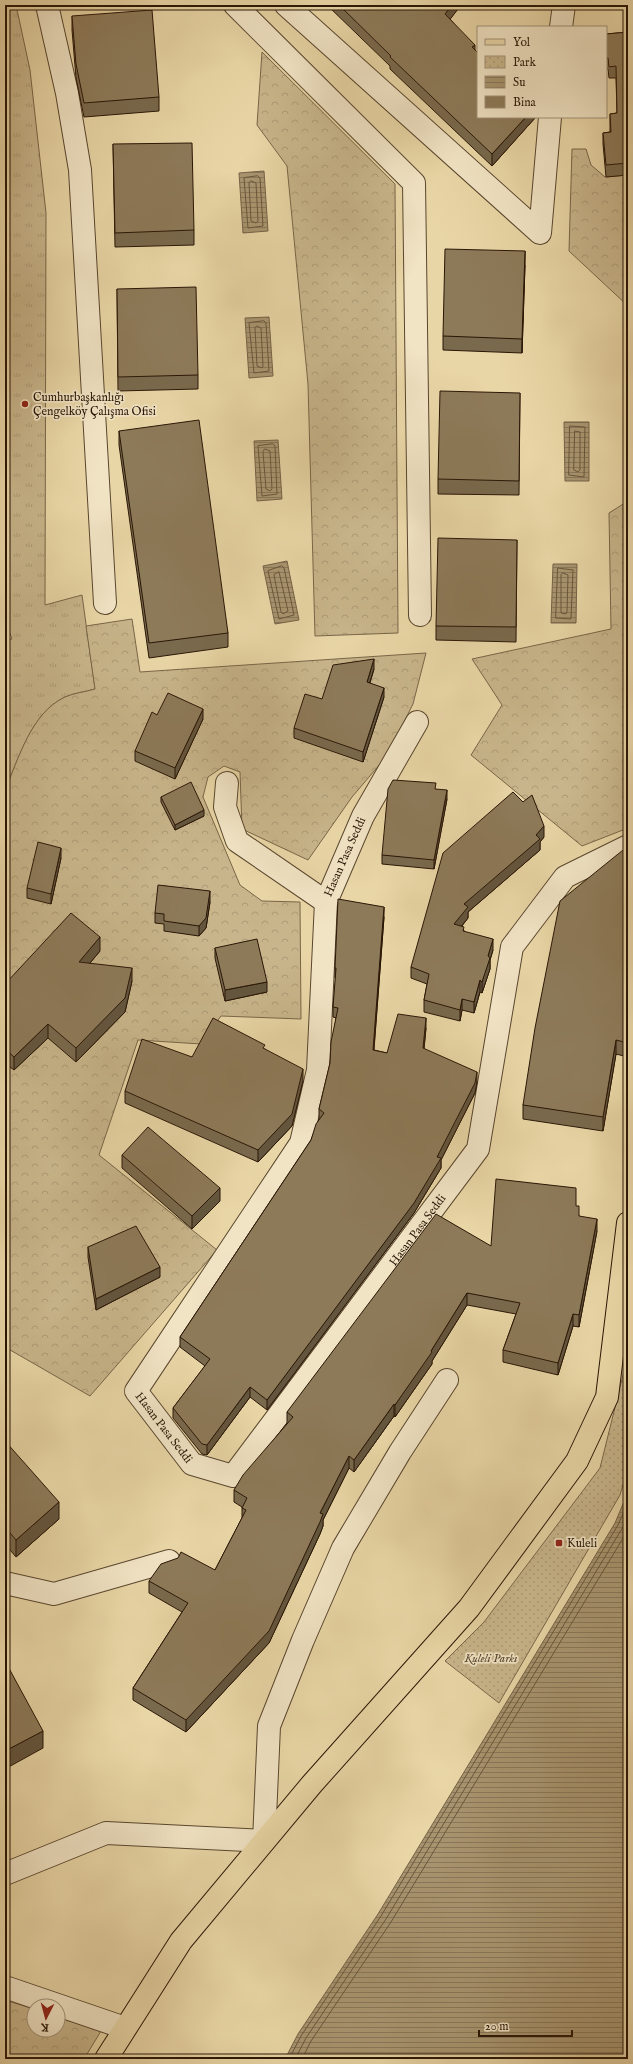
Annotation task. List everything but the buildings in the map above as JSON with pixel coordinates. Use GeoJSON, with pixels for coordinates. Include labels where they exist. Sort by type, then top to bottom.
{"type":"FeatureCollection","features":[{"type":"Feature","properties":{"kind":"main road"},"geometry":{"type":"LineString","coordinates":[[106,2059],[181,1941],[312,1784],[469,1608],[578,1461],[607,1397],[628,1223]]}},
{"type":"Feature","properties":{"kind":"street"},"geometry":{"type":"LineString","coordinates":[[47,5],[67,93],[80,170],[105,602]]}},
{"type":"Feature","properties":{"kind":"street"},"geometry":{"type":"LineString","coordinates":[[235,5],[414,183],[420,615]]}},
{"type":"Feature","properties":{"kind":"street"},"geometry":{"type":"LineString","coordinates":[[286,5],[540,233],[550,118]]}},
{"type":"Feature","properties":{"kind":"street"},"geometry":{"type":"LineString","coordinates":[[561,26],[564,5]]}},
{"type":"Feature","properties":{"kind":"street","name":"Hasan Pasa Seddi"},"geometry":{"type":"LineString","coordinates":[[417,722],[363,816],[326,902],[318,1070],[301,1143],[136,1391],[192,1464],[233,1476],[478,1149],[512,946],[565,877],[628,846]]}},
{"type":"Feature","properties":{"kind":"street"},"geometry":{"type":"LineString","coordinates":[[227,783],[226,807],[237,841],[326,902]]}},
{"type":"Feature","properties":{"kind":"street"},"geometry":{"type":"LineString","coordinates":[[5,1874],[106,1833],[264,1841],[269,1726],[303,1640],[344,1548],[400,1452],[447,1380]]}},
{"type":"Feature","properties":{"kind":"street"},"geometry":{"type":"LineString","coordinates":[[5,1583],[54,1594],[169,1561]]}},
{"type":"Feature","properties":{"kind":"street"},"geometry":{"type":"LineString","coordinates":[[5,1987],[125,2028]]}},
{"type":"Feature","properties":{"kind":"green space","name":"Cumhurbaşkanlığı Çengelköy Çalışma Ofisi"},"geometry":{"type":"Polygon","coordinates":[[[5,5],[16,5],[30,70],[46,213],[45,605],[82,595],[95,689],[65,697],[53,704],[43,714],[35,725],[21,751],[5,790],[5,641],[12,639],[5,619],[5,5]]]}},
{"type":"Feature","properties":{"kind":"green space"},"geometry":{"type":"Polygon","coordinates":[[[262,52],[395,184],[398,633],[315,636],[308,384],[287,166],[257,125],[262,52]]]}},
{"type":"Feature","properties":{"kind":"green space"},"geometry":{"type":"Polygon","coordinates":[[[572,149],[586,149],[591,165],[605,177],[628,175],[628,306],[569,251],[572,149]]]}},
{"type":"Feature","properties":{"kind":"green space"},"geometry":{"type":"Polygon","coordinates":[[[628,501],[628,828],[582,846],[471,755],[502,705],[472,659],[611,629],[609,513],[628,501]]]}},
{"type":"Feature","properties":{"kind":"green space"},"geometry":{"type":"Polygon","coordinates":[[[132,619],[140,672],[426,653],[413,704],[387,756],[352,797],[308,860],[242,829],[240,772],[224,766],[208,777],[203,797],[240,885],[262,901],[300,902],[301,1019],[221,1016],[201,1044],[138,1040],[99,1155],[217,1250],[90,1396],[5,1347],[5,790],[21,751],[35,725],[43,714],[53,704],[65,697],[95,689],[86,626],[132,619]]]}},
{"type":"Feature","properties":{"kind":"green space","name":"Kuleli Parkı"},"geometry":{"type":"Polygon","coordinates":[[[628,1355],[628,1468],[620,1495],[499,1703],[445,1661],[484,1622],[600,1468],[628,1355]]]}},
{"type":"Feature","properties":{"kind":"green space"},"geometry":{"type":"Polygon","coordinates":[[[5,2000],[26,2007],[26,2038],[66,2038],[66,2020],[101,2031],[84,2059],[5,2059],[5,2000]]]}},
{"type":"Feature","properties":{"kind":"water"},"geometry":{"type":"Polygon","coordinates":[[[264,171],[268,231],[243,233],[239,173],[264,171]]]}},
{"type":"Feature","properties":{"kind":"water"},"geometry":{"type":"Polygon","coordinates":[[[269,317],[273,376],[249,378],[245,318],[269,317]]]}},
{"type":"Feature","properties":{"kind":"water"},"geometry":{"type":"Polygon","coordinates":[[[564,422],[589,422],[589,481],[565,481],[564,422]]]}},
{"type":"Feature","properties":{"kind":"water"},"geometry":{"type":"Polygon","coordinates":[[[278,440],[282,499],[257,501],[254,441],[278,440]]]}},
{"type":"Feature","properties":{"kind":"water"},"geometry":{"type":"Polygon","coordinates":[[[287,561],[299,620],[275,624],[263,566],[287,561]]]}},
{"type":"Feature","properties":{"kind":"water"},"geometry":{"type":"Polygon","coordinates":[[[553,564],[577,564],[576,623],[551,623],[553,564]]]}},
{"type":"Feature","properties":{"kind":"water"},"geometry":{"type":"Polygon","coordinates":[[[628,1492],[628,2059],[285,2059],[298,2034],[378,1914],[615,1523],[628,1492]]]}},
{"type":"Feature","properties":{"kind":"place","name":"Cumhurbaşkanlığı Çengelköy Çalışma Ofisi"},"geometry":{"type":"Point","coordinates":[25,404]}},
{"type":"Feature","properties":{"kind":"place","name":"Kuleli"},"geometry":{"type":"Point","coordinates":[559,1543]}}]}
